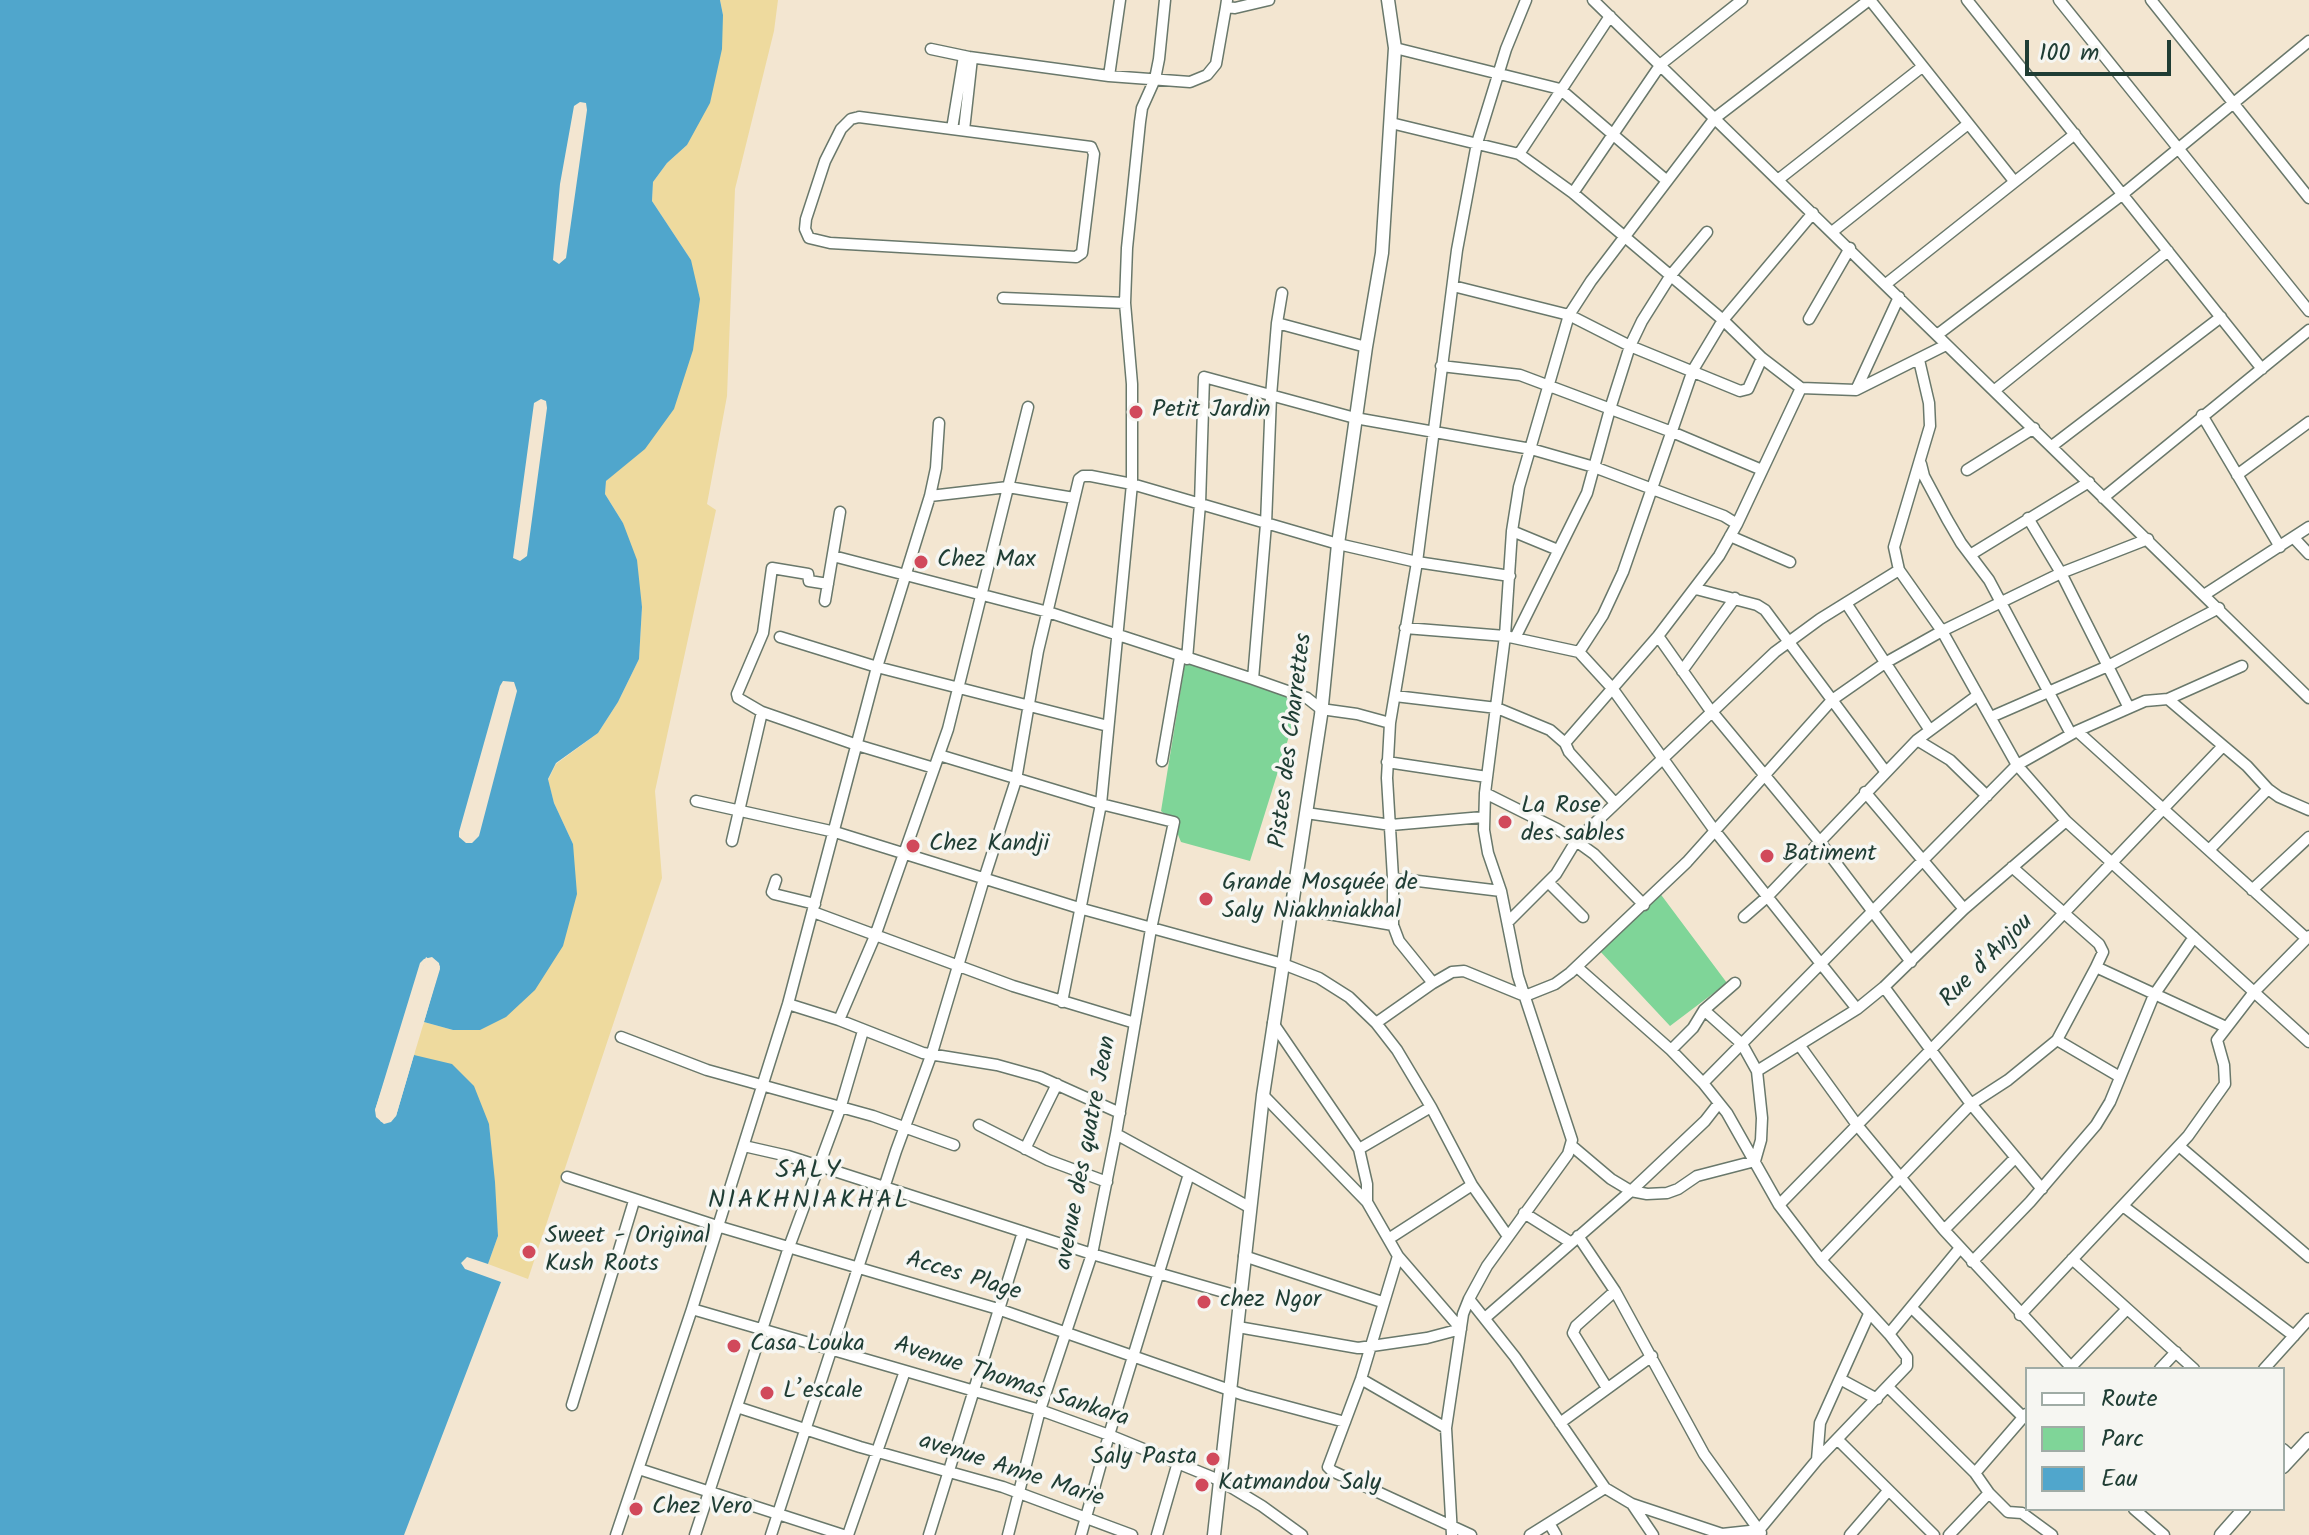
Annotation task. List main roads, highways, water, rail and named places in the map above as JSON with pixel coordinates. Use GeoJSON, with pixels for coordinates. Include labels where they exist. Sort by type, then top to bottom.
{"type":"FeatureCollection","features":[{"type":"Feature","properties":{"kind":"main road","name":"Pistes des Charrettes"},"geometry":{"type":"LineString","coordinates":[[1214,1535],[1263,1095],[1321,709],[1355,418],[1382,253],[1395,48],[1388,0]]}},
{"type":"Feature","properties":{"kind":"main road"},"geometry":{"type":"LineString","coordinates":[[2286,1457],[2309,1439]]}},
{"type":"Feature","properties":{"kind":"main road"},"geometry":{"type":"LineString","coordinates":[[2221,1535],[2241,1511]]}},
{"type":"Feature","properties":{"kind":"water"},"geometry":{"type":"Polygon","coordinates":[[[0,0],[720,0],[722,49],[710,103],[687,145],[667,163],[653,182],[652,201],[691,260],[700,299],[693,350],[674,409],[645,449],[606,481],[605,494],[623,523],[637,560],[642,607],[639,659],[618,702],[598,733],[556,763],[548,779],[554,803],[573,844],[577,894],[563,946],[535,990],[506,1017],[480,1030],[453,1030],[424,1022],[440,966],[426,957],[375,1110],[381,1122],[396,1116],[414,1055],[452,1064],[474,1086],[489,1124],[495,1182],[498,1236],[488,1264],[467,1257],[461,1263],[465,1269],[501,1282],[404,1535],[0,1535],[0,0]]]}},
{"type":"Feature","properties":{"kind":"place","name":"Petit Jardin"},"geometry":{"type":"Point","coordinates":[1136,412]}},
{"type":"Feature","properties":{"kind":"place","name":"Chez Max"},"geometry":{"type":"Point","coordinates":[921,562]}},
{"type":"Feature","properties":{"kind":"place","name":"La Rose des sables"},"geometry":{"type":"Point","coordinates":[1505,822]}},
{"type":"Feature","properties":{"kind":"place","name":"Chez Kandji"},"geometry":{"type":"Point","coordinates":[913,846]}},
{"type":"Feature","properties":{"kind":"place","name":"Batiment"},"geometry":{"type":"Point","coordinates":[1767,856]}},
{"type":"Feature","properties":{"kind":"place","name":"Grande Mosquée de Saly Niakhniakhal"},"geometry":{"type":"Point","coordinates":[1206,899]}},
{"type":"Feature","properties":{"kind":"place","name":"Sweet - Original Kush Roots"},"geometry":{"type":"Point","coordinates":[529,1252]}},
{"type":"Feature","properties":{"kind":"place","name":"chez Ngor"},"geometry":{"type":"Point","coordinates":[1204,1302]}},
{"type":"Feature","properties":{"kind":"place","name":"Casa Louka"},"geometry":{"type":"Point","coordinates":[734,1346]}},
{"type":"Feature","properties":{"kind":"place","name":"L’escale"},"geometry":{"type":"Point","coordinates":[767,1393]}},
{"type":"Feature","properties":{"kind":"place","name":"Saly Pasta"},"geometry":{"type":"Point","coordinates":[1213,1459]}},
{"type":"Feature","properties":{"kind":"place","name":"Katmandou Saly"},"geometry":{"type":"Point","coordinates":[1202,1485]}},
{"type":"Feature","properties":{"kind":"place","name":"Chez Vero"},"geometry":{"type":"Point","coordinates":[636,1509]}},
{"type":"Feature","properties":{"kind":"district","name":"SALY NIAKHNIAKHAL"},"geometry":{"type":"Point","coordinates":[809,1188]}}]}
